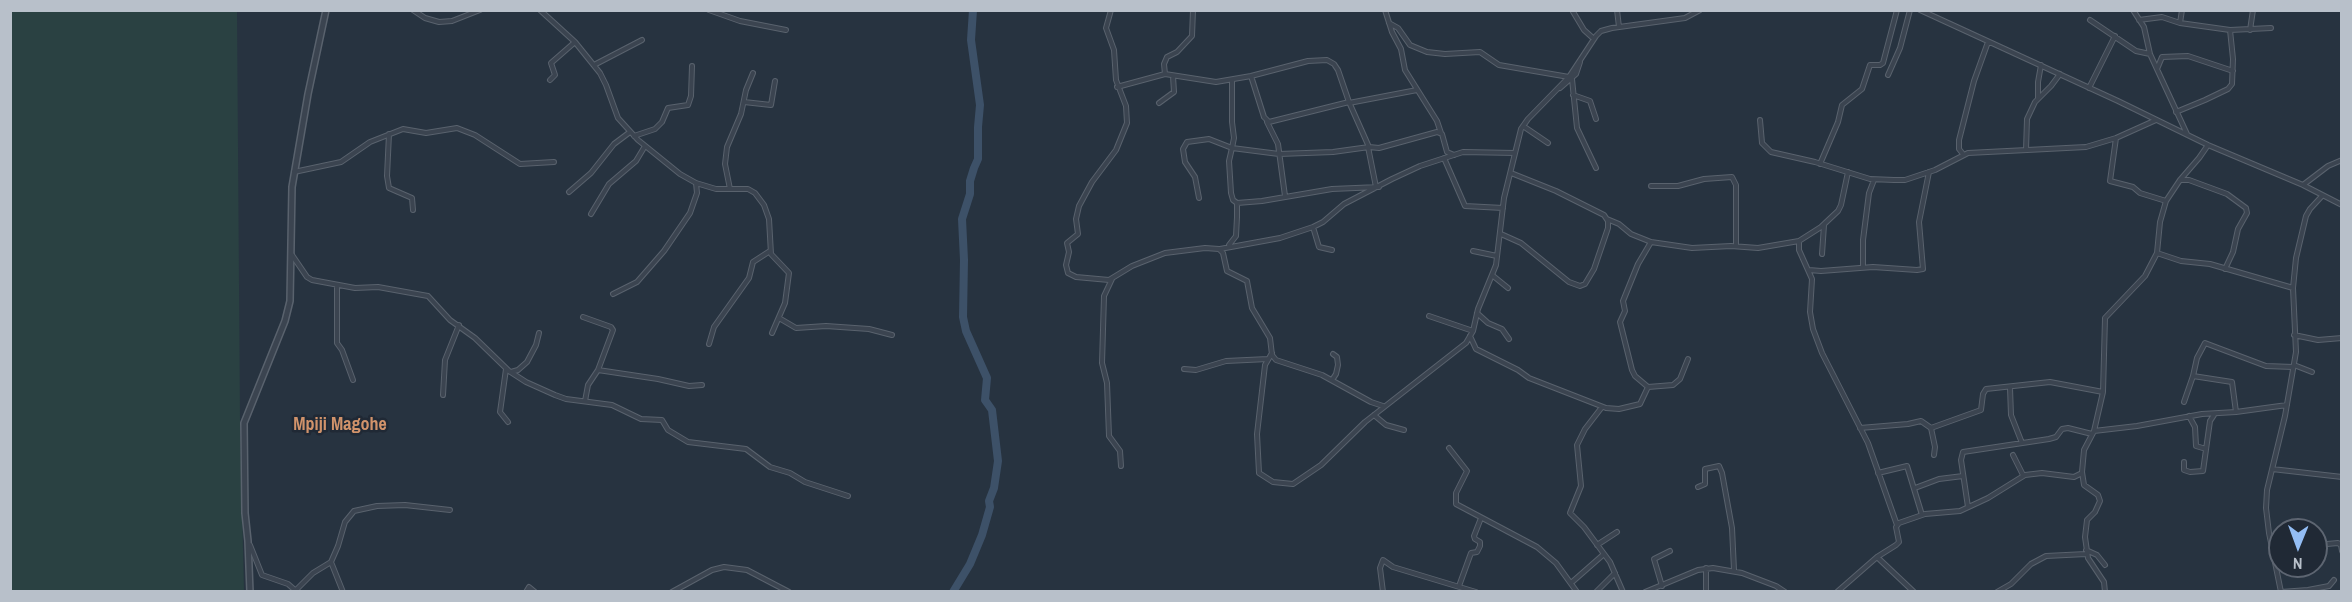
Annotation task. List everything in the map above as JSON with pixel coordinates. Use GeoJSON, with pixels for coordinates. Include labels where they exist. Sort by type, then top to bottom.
{"type":"FeatureCollection","features":[{"type":"Feature","properties":{"kind":"street"},"geometry":{"type":"LineString","coordinates":[[250,591],[249,541],[245,513],[244,423],[288,312],[292,255],[290,203],[308,94],[326,10]]}},
{"type":"Feature","properties":{"kind":"street"},"geometry":{"type":"LineString","coordinates":[[413,10],[425,18],[439,22],[452,21],[480,10]]}},
{"type":"Feature","properties":{"kind":"street"},"geometry":{"type":"LineString","coordinates":[[540,10],[575,42],[594,65],[606,85],[618,118],[645,146],[680,174],[696,183],[716,189],[752,191],[764,205],[770,219],[770,251],[789,273],[785,303],[772,333]]}},
{"type":"Feature","properties":{"kind":"street"},"geometry":{"type":"LineString","coordinates":[[709,10],[735,20],[786,30]]}},
{"type":"Feature","properties":{"kind":"street"},"geometry":{"type":"LineString","coordinates":[[1111,10],[1107,28],[1114,50],[1117,87],[1126,106],[1127,123],[1116,150],[1092,182],[1079,206],[1076,219],[1078,234],[1067,243],[1069,252],[1066,265],[1068,273],[1076,277],[1112,279],[1132,266],[1165,253],[1205,248],[1219,249],[1266,241],[1323,222],[1344,204],[1420,166],[1476,150],[1515,153]]}},
{"type":"Feature","properties":{"kind":"street"},"geometry":{"type":"LineString","coordinates":[[1165,74],[1164,64],[1167,57],[1177,52],[1191,39],[1193,10]]}},
{"type":"Feature","properties":{"kind":"street"},"geometry":{"type":"LineString","coordinates":[[1385,10],[1401,49],[1405,70],[1437,121],[1445,148],[1454,155]]}},
{"type":"Feature","properties":{"kind":"street"},"geometry":{"type":"LineString","coordinates":[[1572,10],[1584,30],[1594,39]]}},
{"type":"Feature","properties":{"kind":"street"},"geometry":{"type":"LineString","coordinates":[[1617,10],[1619,27]]}},
{"type":"Feature","properties":{"kind":"street"},"geometry":{"type":"LineString","coordinates":[[1272,353],[1264,371],[1257,434],[1259,473],[1266,479],[1282,483],[1296,483],[1321,465],[1374,415],[1462,346],[1470,336],[1497,256],[1503,208],[1523,126],[1570,78],[1594,39],[1601,31],[1685,18],[1700,10]]}},
{"type":"Feature","properties":{"kind":"street"},"geometry":{"type":"LineString","coordinates":[[1820,164],[1838,123],[1842,105],[1862,89],[1869,66],[1883,63],[1896,10]]}},
{"type":"Feature","properties":{"kind":"street"},"geometry":{"type":"LineString","coordinates":[[1888,75],[1900,48],[1903,31],[1911,10]]}},
{"type":"Feature","properties":{"kind":"street"},"geometry":{"type":"LineString","coordinates":[[1920,10],[2208,145],[2303,184],[2342,205]]}},
{"type":"Feature","properties":{"kind":"street"},"geometry":{"type":"LineString","coordinates":[[2133,10],[2145,32],[2150,54],[2188,135]]}},
{"type":"Feature","properties":{"kind":"street"},"geometry":{"type":"LineString","coordinates":[[2180,23],[2181,10]]}},
{"type":"Feature","properties":{"kind":"street"},"geometry":{"type":"LineString","coordinates":[[2250,30],[2253,10]]}},
{"type":"Feature","properties":{"kind":"street"},"geometry":{"type":"LineString","coordinates":[[2139,20],[2158,17],[2180,23],[2230,30],[2271,28]]}},
{"type":"Feature","properties":{"kind":"street"},"geometry":{"type":"LineString","coordinates":[[2090,20],[2136,51],[2150,54]]}},
{"type":"Feature","properties":{"kind":"street"},"geometry":{"type":"LineString","coordinates":[[1389,23],[1398,28],[1410,45],[1427,52],[1434,54],[1480,52],[1499,65],[1570,78]]}},
{"type":"Feature","properties":{"kind":"street"},"geometry":{"type":"LineString","coordinates":[[2176,112],[2232,84],[2230,30]]}},
{"type":"Feature","properties":{"kind":"street"},"geometry":{"type":"LineString","coordinates":[[2089,88],[2115,36]]}},
{"type":"Feature","properties":{"kind":"street"},"geometry":{"type":"LineString","coordinates":[[594,65],[642,40]]}},
{"type":"Feature","properties":{"kind":"street"},"geometry":{"type":"LineString","coordinates":[[550,81],[555,75],[551,63],[575,42]]}},
{"type":"Feature","properties":{"kind":"street"},"geometry":{"type":"LineString","coordinates":[[1963,154],[1959,149],[1959,140],[1974,81],[1988,42]]}},
{"type":"Feature","properties":{"kind":"street"},"geometry":{"type":"LineString","coordinates":[[2157,69],[2162,57],[2188,56],[2233,71]]}},
{"type":"Feature","properties":{"kind":"street"},"geometry":{"type":"LineString","coordinates":[[1117,87],[1165,74],[1216,82],[1232,80],[1308,61],[1327,60],[1338,70],[1349,103],[1369,147],[1378,187]]}},
{"type":"Feature","properties":{"kind":"street"},"geometry":{"type":"LineString","coordinates":[[634,136],[659,126],[668,108],[688,105],[691,96],[692,66]]}},
{"type":"Feature","properties":{"kind":"street"},"geometry":{"type":"LineString","coordinates":[[2038,99],[2041,66]]}},
{"type":"Feature","properties":{"kind":"street"},"geometry":{"type":"LineString","coordinates":[[730,189],[725,164],[726,152],[729,139],[741,114],[746,90],[753,73]]}},
{"type":"Feature","properties":{"kind":"street"},"geometry":{"type":"LineString","coordinates":[[2026,150],[2027,119],[2038,99],[2052,86],[2060,74]]}},
{"type":"Feature","properties":{"kind":"street"},"geometry":{"type":"LineString","coordinates":[[1158,104],[1174,92],[1173,76]]}},
{"type":"Feature","properties":{"kind":"street"},"geometry":{"type":"LineString","coordinates":[[1251,76],[1258,100],[1278,144],[1285,196]]}},
{"type":"Feature","properties":{"kind":"street"},"geometry":{"type":"LineString","coordinates":[[1570,78],[1577,128],[1596,168]]}},
{"type":"Feature","properties":{"kind":"street"},"geometry":{"type":"LineString","coordinates":[[1232,80],[1234,138],[1229,156],[1233,200],[1237,202],[1263,201],[1332,189],[1378,187]]}},
{"type":"Feature","properties":{"kind":"street"},"geometry":{"type":"LineString","coordinates":[[744,102],[771,105],[775,81]]}},
{"type":"Feature","properties":{"kind":"street"},"geometry":{"type":"LineString","coordinates":[[1267,121],[1418,90]]}},
{"type":"Feature","properties":{"kind":"street"},"geometry":{"type":"LineString","coordinates":[[1573,95],[1590,101],[1596,119]]}},
{"type":"Feature","properties":{"kind":"street"},"geometry":{"type":"LineString","coordinates":[[1760,120],[1762,143],[1768,150],[1874,180],[1905,180],[1929,172],[1963,154],[2075,148],[2116,138],[2156,120]]}},
{"type":"Feature","properties":{"kind":"street"},"geometry":{"type":"LineString","coordinates":[[1523,126],[1548,143]]}},
{"type":"Feature","properties":{"kind":"street"},"geometry":{"type":"LineString","coordinates":[[294,172],[341,162],[370,142],[403,129],[426,133],[457,128],[475,135],[520,164],[554,162]]}},
{"type":"Feature","properties":{"kind":"street"},"geometry":{"type":"LineString","coordinates":[[570,192],[591,173],[614,144],[630,132]]}},
{"type":"Feature","properties":{"kind":"street"},"geometry":{"type":"LineString","coordinates":[[1199,198],[1195,177],[1184,159],[1184,144],[1187,142],[1209,139],[1232,148],[1279,154],[1379,148],[1434,132],[1442,134]]}},
{"type":"Feature","properties":{"kind":"street"},"geometry":{"type":"LineString","coordinates":[[389,134],[388,185],[392,191],[413,199],[413,210]]}},
{"type":"Feature","properties":{"kind":"street"},"geometry":{"type":"LineString","coordinates":[[2116,138],[2110,182],[2133,187],[2140,193],[2166,201]]}},
{"type":"Feature","properties":{"kind":"street"},"geometry":{"type":"LineString","coordinates":[[2105,591],[2104,582],[2086,552],[2086,524],[2099,507],[2100,501],[2098,495],[2084,485],[2082,472],[2084,450],[2093,433],[2103,392],[2105,318],[2145,276],[2157,253],[2160,222],[2166,201],[2208,145]]}},
{"type":"Feature","properties":{"kind":"street"},"geometry":{"type":"LineString","coordinates":[[591,214],[609,184],[636,161],[645,146]]}},
{"type":"Feature","properties":{"kind":"street"},"geometry":{"type":"LineString","coordinates":[[1444,158],[1466,206],[1503,208]]}},
{"type":"Feature","properties":{"kind":"street"},"geometry":{"type":"LineString","coordinates":[[2303,184],[2328,166],[2342,160]]}},
{"type":"Feature","properties":{"kind":"street"},"geometry":{"type":"LineString","coordinates":[[1511,173],[1556,191],[1621,225],[1631,234],[1651,242],[1692,248],[1736,246],[1758,248],[1799,241],[1824,224],[1841,206],[1848,172]]}},
{"type":"Feature","properties":{"kind":"street"},"geometry":{"type":"LineString","coordinates":[[1808,269],[1821,271],[1863,267],[1917,270],[1923,268],[1918,222],[1929,172]]}},
{"type":"Feature","properties":{"kind":"street"},"geometry":{"type":"LineString","coordinates":[[1651,186],[1678,186],[1704,178],[1732,177],[1736,185],[1734,204],[1736,246]]}},
{"type":"Feature","properties":{"kind":"street"},"geometry":{"type":"LineString","coordinates":[[1863,267],[1863,240],[1870,187],[1874,180]]}},
{"type":"Feature","properties":{"kind":"street"},"geometry":{"type":"LineString","coordinates":[[2180,180],[2206,185],[2238,201],[2246,208],[2247,213],[2238,230],[2233,252],[2225,269]]}},
{"type":"Feature","properties":{"kind":"street"},"geometry":{"type":"LineString","coordinates":[[613,294],[637,282],[664,251],[690,213],[698,192],[696,183]]}},
{"type":"Feature","properties":{"kind":"street"},"geometry":{"type":"LineString","coordinates":[[2268,519],[2266,508],[2272,469],[2287,405],[2296,352],[2293,288],[2296,258],[2304,222],[2310,208],[2322,196]]}},
{"type":"Feature","properties":{"kind":"street"},"geometry":{"type":"LineString","coordinates":[[1229,246],[1236,236],[1237,202]]}},
{"type":"Feature","properties":{"kind":"street"},"geometry":{"type":"LineString","coordinates":[[1501,234],[1521,243],[1569,282],[1580,286],[1587,282],[1597,263],[1607,232],[1607,219]]}},
{"type":"Feature","properties":{"kind":"street"},"geometry":{"type":"LineString","coordinates":[[1822,254],[1824,224]]}},
{"type":"Feature","properties":{"kind":"street"},"geometry":{"type":"LineString","coordinates":[[1313,226],[1319,247],[1332,250]]}},
{"type":"Feature","properties":{"kind":"street"},"geometry":{"type":"LineString","coordinates":[[1799,241],[1798,250],[1812,283],[1810,312],[1813,329],[1822,354],[1872,452],[1896,525],[1898,543],[1877,557],[1837,591]]}},
{"type":"Feature","properties":{"kind":"street"},"geometry":{"type":"LineString","coordinates":[[1651,242],[1638,264],[1623,301],[1625,310],[1619,325],[1632,370],[1635,376],[1648,387],[1675,384],[1682,377],[1688,359]]}},
{"type":"Feature","properties":{"kind":"street"},"geometry":{"type":"LineString","coordinates":[[1219,249],[1227,271],[1247,281],[1252,308],[1270,339],[1272,353],[1276,360],[1331,380],[1385,406]]}},
{"type":"Feature","properties":{"kind":"street"},"geometry":{"type":"LineString","coordinates":[[709,344],[714,327],[750,278],[753,262],[770,251]]}},
{"type":"Feature","properties":{"kind":"street"},"geometry":{"type":"LineString","coordinates":[[1473,251],[1497,256]]}},
{"type":"Feature","properties":{"kind":"street"},"geometry":{"type":"LineString","coordinates":[[2157,253],[2181,261],[2210,264],[2293,288]]}},
{"type":"Feature","properties":{"kind":"street"},"geometry":{"type":"LineString","coordinates":[[292,255],[307,277],[355,288],[378,287],[428,296],[450,320],[459,325],[508,370],[526,382],[560,397],[616,407],[641,419],[662,420],[668,430],[688,442],[746,449],[770,467],[794,474],[805,482],[848,496]]}},
{"type":"Feature","properties":{"kind":"street"},"geometry":{"type":"LineString","coordinates":[[1492,275],[1508,288]]}},
{"type":"Feature","properties":{"kind":"street"},"geometry":{"type":"LineString","coordinates":[[1112,279],[1104,296],[1102,363],[1107,383],[1109,436],[1120,451],[1121,466]]}},
{"type":"Feature","properties":{"kind":"street"},"geometry":{"type":"LineString","coordinates":[[337,285],[337,343],[342,350],[353,380]]}},
{"type":"Feature","properties":{"kind":"street"},"geometry":{"type":"LineString","coordinates":[[1477,313],[1488,323],[1502,328],[1509,339]]}},
{"type":"Feature","properties":{"kind":"street"},"geometry":{"type":"LineString","coordinates":[[1429,316],[1473,331]]}},
{"type":"Feature","properties":{"kind":"street"},"geometry":{"type":"LineString","coordinates":[[583,317],[611,327],[613,330],[598,370],[588,385],[585,401]]}},
{"type":"Feature","properties":{"kind":"street"},"geometry":{"type":"LineString","coordinates":[[779,318],[796,328],[869,329],[892,335]]}},
{"type":"Feature","properties":{"kind":"street"},"geometry":{"type":"LineString","coordinates":[[443,395],[445,360],[459,325]]}},
{"type":"Feature","properties":{"kind":"street"},"geometry":{"type":"LineString","coordinates":[[508,370],[518,370],[527,362],[539,333]]}},
{"type":"Feature","properties":{"kind":"street"},"geometry":{"type":"LineString","coordinates":[[2294,335],[2318,340],[2342,338]]}},
{"type":"Feature","properties":{"kind":"street"},"geometry":{"type":"LineString","coordinates":[[1470,336],[1474,347],[1493,359],[1534,380],[1602,407],[1618,409],[1640,404],[1648,387]]}},
{"type":"Feature","properties":{"kind":"street"},"geometry":{"type":"LineString","coordinates":[[2184,402],[2197,358],[2205,343],[2266,366],[2294,366],[2312,372]]}},
{"type":"Feature","properties":{"kind":"street"},"geometry":{"type":"LineString","coordinates":[[1331,380],[1336,374],[1338,365],[1337,357],[1333,354]]}},
{"type":"Feature","properties":{"kind":"street"},"geometry":{"type":"LineString","coordinates":[[1184,369],[1196,370],[1226,361],[1269,359]]}},
{"type":"Feature","properties":{"kind":"street"},"geometry":{"type":"LineString","coordinates":[[508,370],[500,412],[508,422]]}},
{"type":"Feature","properties":{"kind":"street"},"geometry":{"type":"LineString","coordinates":[[598,370],[689,386],[702,385]]}},
{"type":"Feature","properties":{"kind":"street"},"geometry":{"type":"LineString","coordinates":[[2193,376],[2232,382],[2236,412]]}},
{"type":"Feature","properties":{"kind":"street"},"geometry":{"type":"LineString","coordinates":[[1931,428],[1981,410],[1983,392],[1986,389],[2050,382],[2103,392]]}},
{"type":"Feature","properties":{"kind":"street"},"geometry":{"type":"LineString","coordinates":[[2010,388],[2011,415],[2022,443]]}},
{"type":"Feature","properties":{"kind":"street"},"geometry":{"type":"LineString","coordinates":[[1968,507],[1961,460],[1963,452],[2054,438],[2062,429],[2067,428],[2093,433],[2189,416],[2287,405]]}},
{"type":"Feature","properties":{"kind":"street"},"geometry":{"type":"LineString","coordinates":[[1602,407],[1585,429],[1577,445],[1581,486],[1570,512],[1604,554],[1623,591]]}},
{"type":"Feature","properties":{"kind":"street"},"geometry":{"type":"LineString","coordinates":[[2184,462],[2184,470],[2201,473],[2210,421],[2214,414]]}},
{"type":"Feature","properties":{"kind":"street"},"geometry":{"type":"LineString","coordinates":[[1374,415],[1386,425],[1404,430]]}},
{"type":"Feature","properties":{"kind":"street"},"geometry":{"type":"LineString","coordinates":[[2189,416],[2195,427],[2196,446],[2206,449]]}},
{"type":"Feature","properties":{"kind":"street"},"geometry":{"type":"LineString","coordinates":[[1860,428],[1921,421],[1931,428],[1934,455]]}},
{"type":"Feature","properties":{"kind":"street"},"geometry":{"type":"LineString","coordinates":[[1449,448],[1467,471],[1456,493],[1456,504],[1537,547],[1556,563],[1577,591]]}},
{"type":"Feature","properties":{"kind":"street"},"geometry":{"type":"LineString","coordinates":[[2013,455],[2023,475]]}},
{"type":"Feature","properties":{"kind":"street"},"geometry":{"type":"LineString","coordinates":[[1698,487],[1705,484],[1705,469],[1719,466],[1732,528],[1734,570]]}},
{"type":"Feature","properties":{"kind":"street"},"geometry":{"type":"LineString","coordinates":[[1878,473],[1907,466],[1922,515]]}},
{"type":"Feature","properties":{"kind":"street"},"geometry":{"type":"LineString","coordinates":[[2272,469],[2342,477]]}},
{"type":"Feature","properties":{"kind":"street"},"geometry":{"type":"LineString","coordinates":[[1896,525],[1922,515],[1957,512],[1988,498],[2023,475],[2042,473],[2074,477],[2082,472]]}},
{"type":"Feature","properties":{"kind":"street"},"geometry":{"type":"LineString","coordinates":[[1915,488],[1939,479],[1963,476]]}},
{"type":"Feature","properties":{"kind":"street"},"geometry":{"type":"LineString","coordinates":[[249,541],[262,575],[288,584],[297,591],[313,573],[331,562],[345,522],[354,511],[392,505],[450,510]]}},
{"type":"Feature","properties":{"kind":"street"},"geometry":{"type":"LineString","coordinates":[[1459,586],[1471,553],[1477,552],[1480,546],[1480,542],[1474,536],[1481,518]]}},
{"type":"Feature","properties":{"kind":"street"},"geometry":{"type":"LineString","coordinates":[[1597,545],[1617,532]]}},
{"type":"Feature","properties":{"kind":"street"},"geometry":{"type":"LineString","coordinates":[[2328,544],[2338,543],[2342,551]]}},
{"type":"Feature","properties":{"kind":"street"},"geometry":{"type":"LineString","coordinates":[[1662,586],[1654,558],[1670,551]]}},
{"type":"Feature","properties":{"kind":"street"},"geometry":{"type":"LineString","coordinates":[[1997,591],[2011,584],[2031,564],[2046,556],[2086,552],[2097,555],[2105,565]]}},
{"type":"Feature","properties":{"kind":"street"},"geometry":{"type":"LineString","coordinates":[[1571,583],[1604,554]]}},
{"type":"Feature","properties":{"kind":"street"},"geometry":{"type":"LineString","coordinates":[[1877,557],[1914,591]]}},
{"type":"Feature","properties":{"kind":"street"},"geometry":{"type":"LineString","coordinates":[[1383,591],[1380,568],[1383,560],[1393,567],[1476,591]]}},
{"type":"Feature","properties":{"kind":"street"},"geometry":{"type":"LineString","coordinates":[[331,562],[343,591]]}},
{"type":"Feature","properties":{"kind":"street"},"geometry":{"type":"LineString","coordinates":[[672,591],[711,570],[724,567],[747,570],[789,591]]}},
{"type":"Feature","properties":{"kind":"street"},"geometry":{"type":"LineString","coordinates":[[1706,568],[1706,591]]}},
{"type":"Feature","properties":{"kind":"street"},"geometry":{"type":"LineString","coordinates":[[1645,591],[1706,568],[1734,570],[1785,591]]}},
{"type":"Feature","properties":{"kind":"street"},"geometry":{"type":"LineString","coordinates":[[1596,591],[1615,573]]}},
{"type":"Feature","properties":{"kind":"street"},"geometry":{"type":"LineString","coordinates":[[2281,591],[2308,590],[2329,586],[2334,580]]}},
{"type":"Feature","properties":{"kind":"street"},"geometry":{"type":"LineString","coordinates":[[526,591],[529,587],[535,591]]}},
{"type":"Feature","properties":{"kind":"green space"},"geometry":{"type":"Polygon","coordinates":[[[10,11],[237,11],[240,420],[244,591],[11,591],[10,11]]]}},
{"type":"Feature","properties":{"kind":"waterway"},"geometry":{"type":"LineString","coordinates":[[953,592],[970,564],[982,535],[990,507],[989,501],[994,488],[998,461],[992,410],[985,400],[987,378],[966,331],[963,317],[962,219],[970,194],[970,181],[978,159],[980,105],[971,40],[973,10]]}},
{"type":"Feature","properties":{"kind":"district","name":"Mpiji Magohe"},"geometry":{"type":"Point","coordinates":[340,425]}}]}
